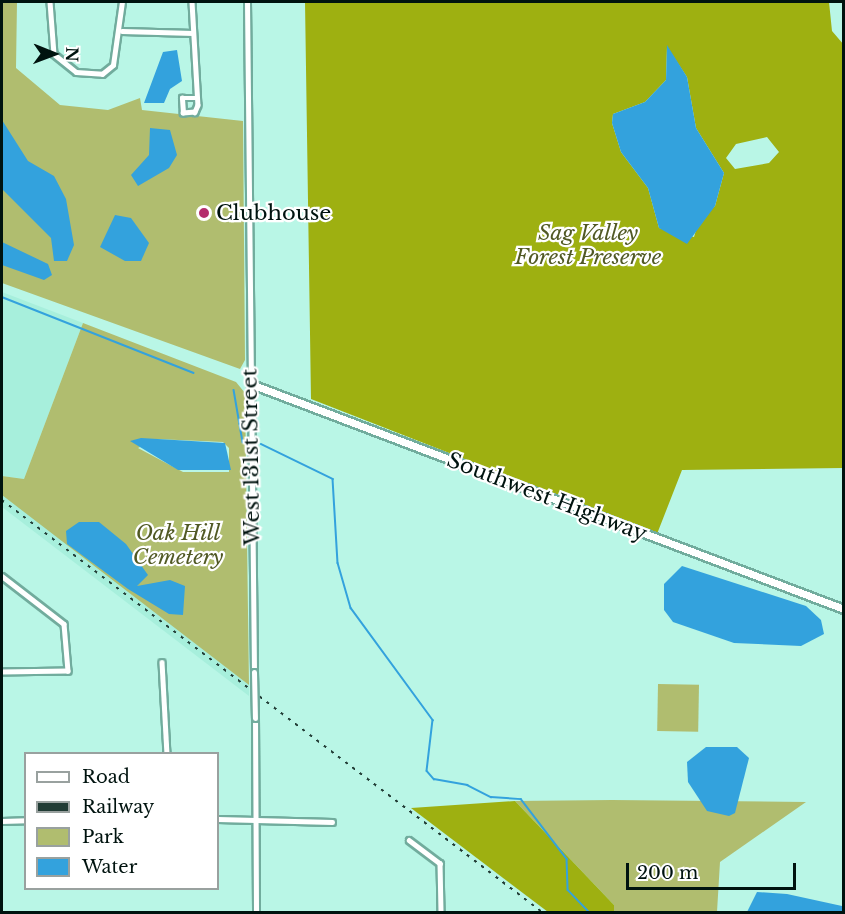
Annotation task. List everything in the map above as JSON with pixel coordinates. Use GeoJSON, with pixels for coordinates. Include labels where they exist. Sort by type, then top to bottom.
{"type":"FeatureCollection","features":[{"type":"Feature","properties":{"kind":"main road","name":"Southwest Highway"},"geometry":{"type":"LineString","coordinates":[[251,384],[843,609]]}},
{"type":"Feature","properties":{"kind":"street"},"geometry":{"type":"LineString","coordinates":[[50,2],[54,54],[76,72],[105,74],[111,70],[122,31],[122,2]]}},
{"type":"Feature","properties":{"kind":"street"},"geometry":{"type":"LineString","coordinates":[[192,2],[195,98],[195,112],[183,113],[182,98],[195,98]]}},
{"type":"Feature","properties":{"kind":"street","name":"West 131st Street"},"geometry":{"type":"LineString","coordinates":[[247,2],[256,912]]}},
{"type":"Feature","properties":{"kind":"street"},"geometry":{"type":"LineString","coordinates":[[122,31],[193,33]]}},
{"type":"Feature","properties":{"kind":"street"},"geometry":{"type":"LineString","coordinates":[[2,576],[64,624],[68,671],[2,672]]}},
{"type":"Feature","properties":{"kind":"street"},"geometry":{"type":"LineString","coordinates":[[162,662],[167,752]]}},
{"type":"Feature","properties":{"kind":"street"},"geometry":{"type":"LineString","coordinates":[[219,819],[332,822]]}},
{"type":"Feature","properties":{"kind":"street"},"geometry":{"type":"LineString","coordinates":[[2,821],[24,820]]}},
{"type":"Feature","properties":{"kind":"street"},"geometry":{"type":"LineString","coordinates":[[409,840],[440,863],[441,912]]}},
{"type":"Feature","properties":{"kind":"shaded area"},"geometry":{"type":"Polygon","coordinates":[[[2,292],[83,323],[24,479],[2,476],[2,292]]]}},
{"type":"Feature","properties":{"kind":"shaded area"},"geometry":{"type":"Polygon","coordinates":[[[2,494],[249,685],[249,696],[2,507],[2,494]]]}},
{"type":"Feature","properties":{"kind":"green space"},"geometry":{"type":"Polygon","coordinates":[[[2,2],[17,2],[16,68],[60,105],[108,110],[140,98],[142,110],[243,121],[245,360],[240,369],[2,283],[2,2]]]}},
{"type":"Feature","properties":{"kind":"green space","name":"Sag Valley Forest Preserve"},"geometry":{"type":"Polygon","coordinates":[[[305,2],[829,2],[832,31],[844,45],[843,468],[682,470],[657,534],[311,399],[305,2]],[[667,47],[666,80],[645,102],[613,114],[612,123],[621,152],[648,188],[659,228],[694,237],[699,220],[715,206],[724,173],[696,128],[687,77],[667,47]],[[767,137],[736,144],[726,158],[735,169],[769,163],[779,152],[767,137]]]}},
{"type":"Feature","properties":{"kind":"green space","name":"Oak Hill Cemetery"},"geometry":{"type":"Polygon","coordinates":[[[83,323],[236,382],[245,393],[249,685],[2,495],[2,476],[24,479],[83,323]],[[156,439],[138,448],[183,472],[229,472],[229,448],[223,442],[156,439]]]}},
{"type":"Feature","properties":{"kind":"green space"},"geometry":{"type":"Polygon","coordinates":[[[658,684],[699,685],[698,732],[657,731],[658,684]]]}},
{"type":"Feature","properties":{"kind":"green space"},"geometry":{"type":"Polygon","coordinates":[[[515,801],[806,802],[720,862],[717,912],[614,912],[614,905],[515,801]]]}},
{"type":"Feature","properties":{"kind":"green space"},"geometry":{"type":"Polygon","coordinates":[[[515,801],[614,905],[614,912],[548,912],[411,808],[515,801]]]}},
{"type":"Feature","properties":{"kind":"water"},"geometry":{"type":"Polygon","coordinates":[[[667,45],[687,77],[696,128],[724,173],[715,206],[687,244],[659,228],[648,188],[621,152],[612,123],[613,114],[645,102],[666,80],[667,45]]]}},
{"type":"Feature","properties":{"kind":"water"},"geometry":{"type":"Polygon","coordinates":[[[177,50],[182,81],[170,89],[164,103],[144,103],[163,52],[177,50]]]}},
{"type":"Feature","properties":{"kind":"water"},"geometry":{"type":"Polygon","coordinates":[[[2,120],[28,161],[54,176],[66,199],[74,245],[67,261],[54,261],[51,238],[2,189],[2,120]]]}},
{"type":"Feature","properties":{"kind":"water"},"geometry":{"type":"Polygon","coordinates":[[[150,128],[170,130],[177,155],[169,168],[138,186],[131,175],[149,155],[150,128]]]}},
{"type":"Feature","properties":{"kind":"water"},"geometry":{"type":"Polygon","coordinates":[[[115,215],[131,218],[149,243],[141,261],[125,261],[100,247],[115,215]]]}},
{"type":"Feature","properties":{"kind":"water"},"geometry":{"type":"Polygon","coordinates":[[[2,242],[48,264],[52,275],[44,280],[2,265],[2,242]]]}},
{"type":"Feature","properties":{"kind":"water"},"geometry":{"type":"Polygon","coordinates":[[[141,438],[225,443],[231,470],[178,470],[130,441],[141,438]]]}},
{"type":"Feature","properties":{"kind":"water"},"geometry":{"type":"Polygon","coordinates":[[[79,522],[99,522],[126,544],[148,575],[137,586],[170,580],[185,586],[183,615],[169,614],[128,589],[67,544],[66,531],[79,522]]]}},
{"type":"Feature","properties":{"kind":"water"},"geometry":{"type":"Polygon","coordinates":[[[682,566],[806,606],[821,620],[824,634],[801,646],[734,643],[673,622],[664,610],[664,584],[682,566]]]}},
{"type":"Feature","properties":{"kind":"water"},"geometry":{"type":"Polygon","coordinates":[[[706,747],[737,747],[749,758],[735,813],[729,816],[707,811],[688,782],[687,762],[706,747]]]}},
{"type":"Feature","properties":{"kind":"water"},"geometry":{"type":"Polygon","coordinates":[[[757,892],[787,894],[842,906],[843,911],[747,912],[757,892]]]}},
{"type":"Feature","properties":{"kind":"waterway"},"geometry":{"type":"LineString","coordinates":[[2,297],[194,373]]}},
{"type":"Feature","properties":{"kind":"waterway"},"geometry":{"type":"LineString","coordinates":[[234,390],[243,442]]}},
{"type":"Feature","properties":{"kind":"waterway"},"geometry":{"type":"LineString","coordinates":[[261,444],[333,479],[338,563],[351,608],[433,720],[427,771],[434,779],[467,785],[491,797],[521,799],[567,859],[568,890],[589,912]]}},
{"type":"Feature","properties":{"kind":"railway"},"geometry":{"type":"LineString","coordinates":[[2,500],[542,912]]}},
{"type":"Feature","properties":{"kind":"place","name":"Clubhouse"},"geometry":{"type":"Point","coordinates":[204,213]}}]}
